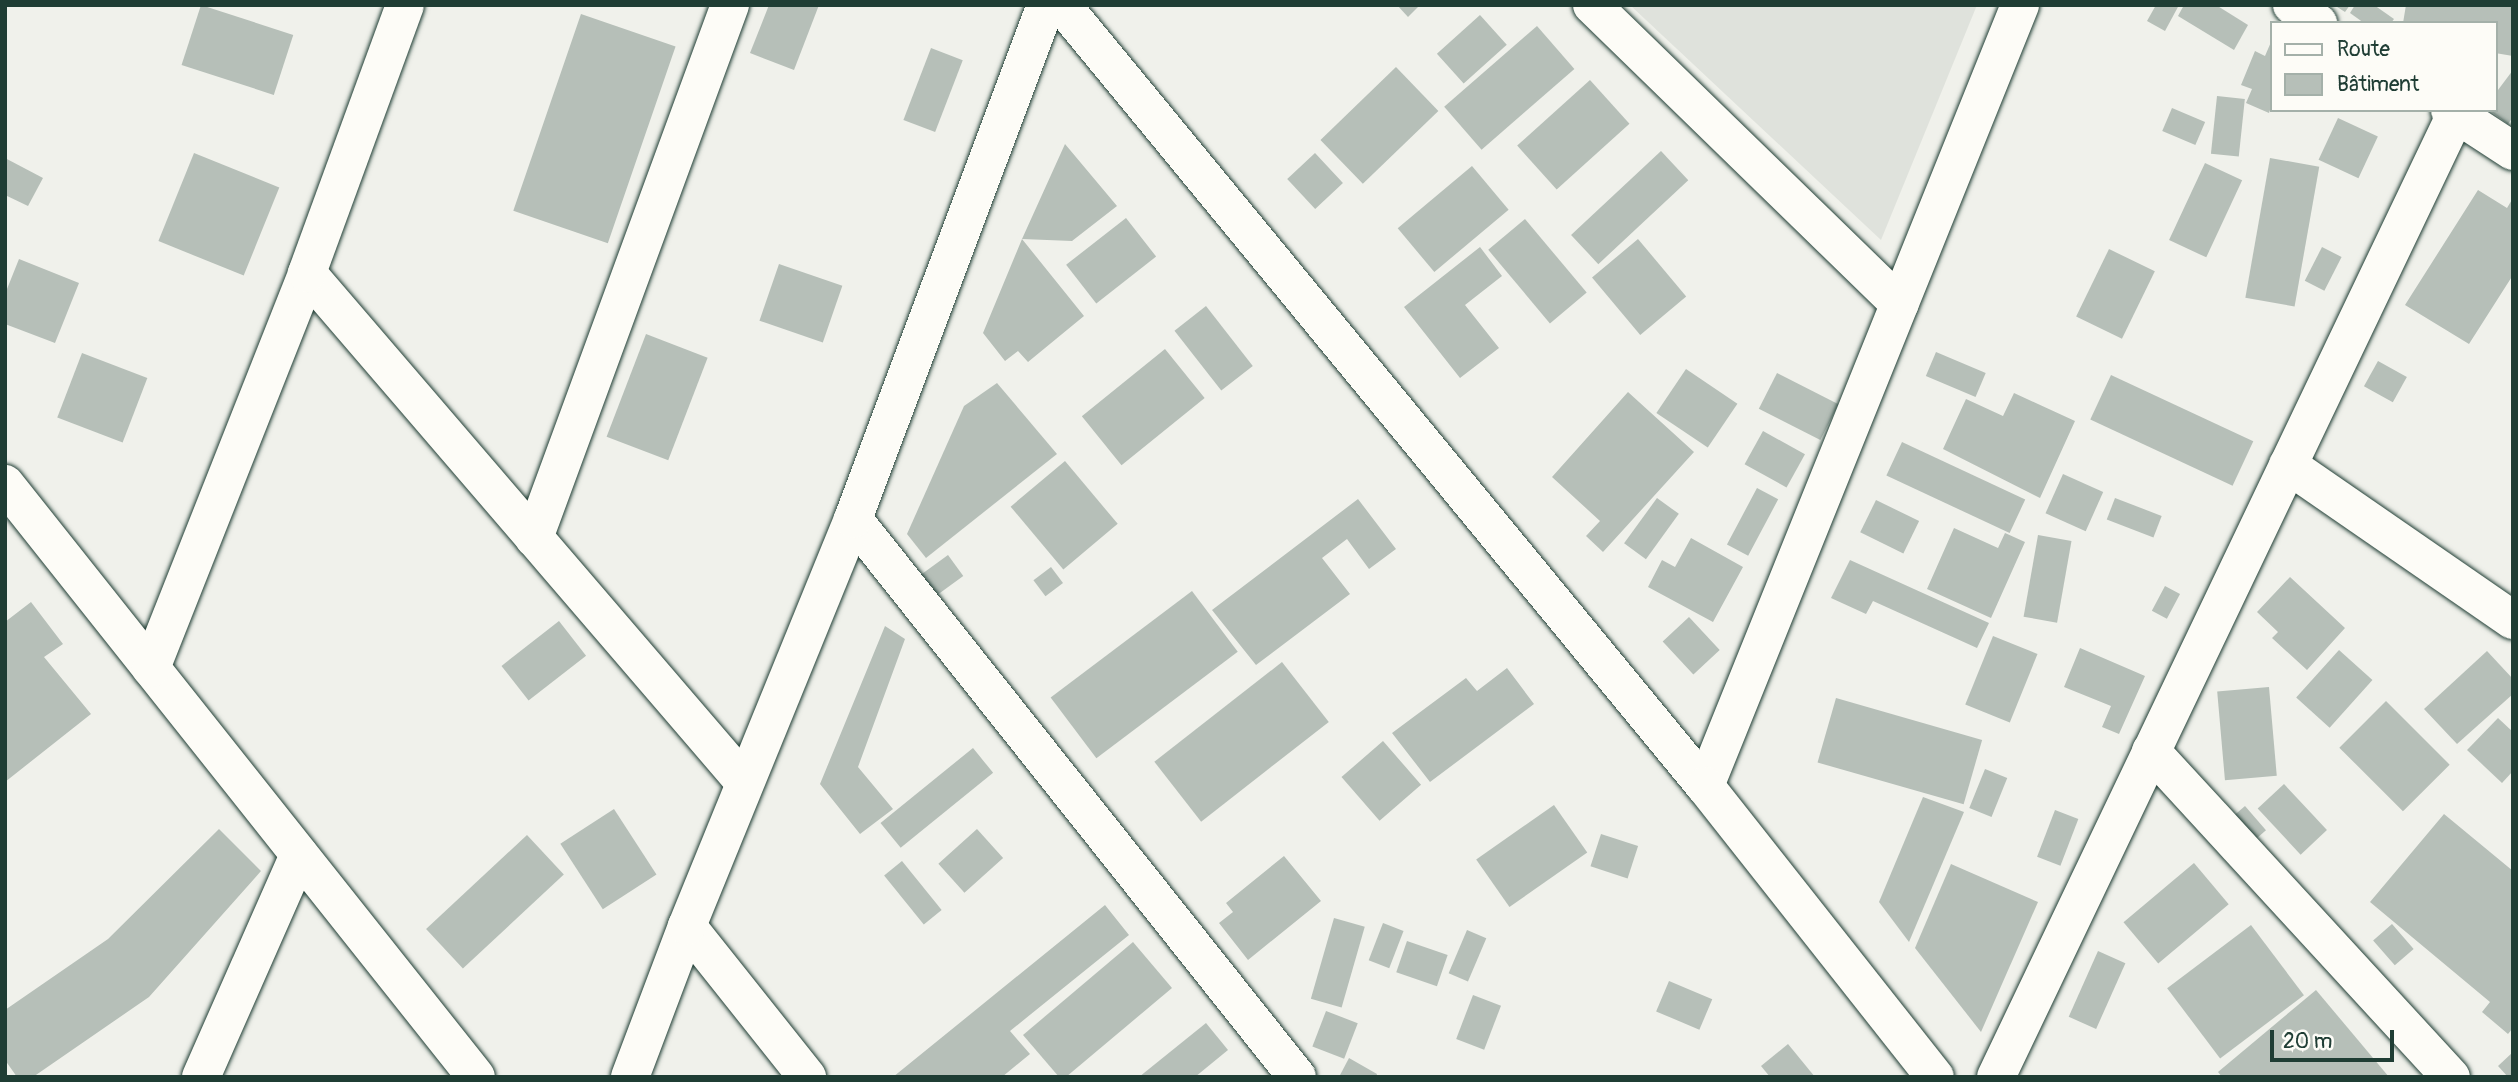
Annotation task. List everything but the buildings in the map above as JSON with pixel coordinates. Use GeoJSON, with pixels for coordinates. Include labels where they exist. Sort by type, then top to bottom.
{"type":"FeatureCollection","features":[{"type":"Feature","properties":{"kind":"street"},"geometry":{"type":"LineString","coordinates":[[151,668],[307,273],[405,5]]}},
{"type":"Feature","properties":{"kind":"street"},"geometry":{"type":"LineString","coordinates":[[534,538],[730,5]]}},
{"type":"Feature","properties":{"kind":"street"},"geometry":{"type":"LineString","coordinates":[[630,1077],[687,926],[853,519],[1046,5]]}},
{"type":"Feature","properties":{"kind":"street"},"geometry":{"type":"LineString","coordinates":[[1062,5],[1705,786],[1935,1077]]}},
{"type":"Feature","properties":{"kind":"street"},"geometry":{"type":"LineString","coordinates":[[1591,5],[1899,304]]}},
{"type":"Feature","properties":{"kind":"street"},"geometry":{"type":"LineString","coordinates":[[1705,786],[2020,5]]}},
{"type":"Feature","properties":{"kind":"street"},"geometry":{"type":"LineString","coordinates":[[2292,5],[2315,21]]}},
{"type":"Feature","properties":{"kind":"street"},"geometry":{"type":"LineString","coordinates":[[1996,1077],[2453,112],[2513,151]]}},
{"type":"Feature","properties":{"kind":"street"},"geometry":{"type":"LineString","coordinates":[[307,273],[745,783]]}},
{"type":"Feature","properties":{"kind":"street"},"geometry":{"type":"LineString","coordinates":[[2288,465],[2513,620]]}},
{"type":"Feature","properties":{"kind":"street"},"geometry":{"type":"LineString","coordinates":[[5,484],[476,1077]]}},
{"type":"Feature","properties":{"kind":"street"},"geometry":{"type":"LineString","coordinates":[[853,519],[1297,1077]]}},
{"type":"Feature","properties":{"kind":"street"},"geometry":{"type":"LineString","coordinates":[[2151,751],[2451,1077]]}},
{"type":"Feature","properties":{"kind":"street"},"geometry":{"type":"LineString","coordinates":[[201,1077],[299,855]]}},
{"type":"Feature","properties":{"kind":"street"},"geometry":{"type":"LineString","coordinates":[[687,926],[807,1077]]}},
{"type":"Feature","properties":{"kind":"shaded area"},"geometry":{"type":"Polygon","coordinates":[[[1630,5],[1977,5],[1881,240],[1630,5]]]}}]}
